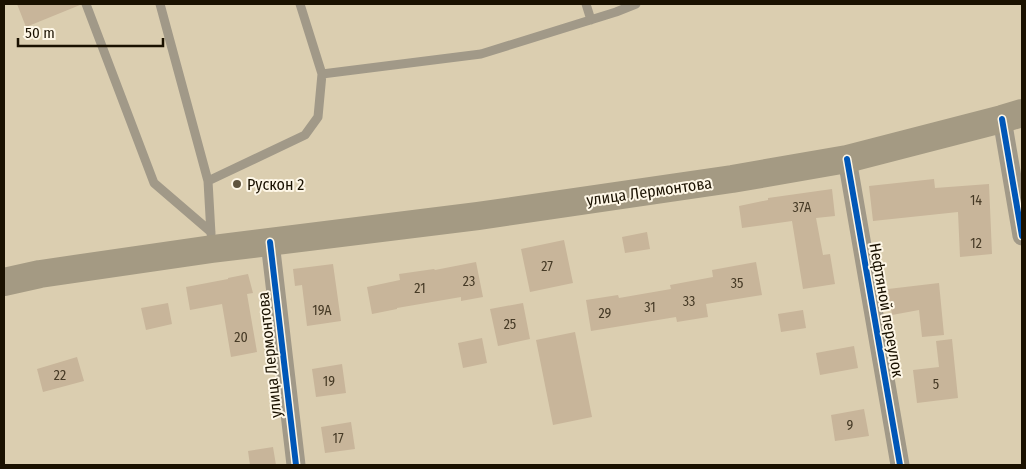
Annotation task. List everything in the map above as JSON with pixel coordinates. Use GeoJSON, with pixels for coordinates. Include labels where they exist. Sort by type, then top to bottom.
{"type":"FeatureCollection","features":[{"type":"Feature","properties":{"kind":"main road","name":"улица Лермонтова"},"geometry":{"type":"LineString","coordinates":[[4,282],[211,241],[270,242],[722,180],[847,159],[1012,116]]}},
{"type":"Feature","properties":{"kind":"street"},"geometry":{"type":"LineString","coordinates":[[1012,116],[1022,236]]}},
{"type":"Feature","properties":{"kind":"street","name":"Нефтяной переулок"},"geometry":{"type":"LineString","coordinates":[[847,159],[900,465]]}},
{"type":"Feature","properties":{"kind":"street","name":"улица Лермонтова"},"geometry":{"type":"LineString","coordinates":[[270,242],[296,465]]}},
{"type":"Feature","properties":{"kind":"lane"},"geometry":{"type":"LineString","coordinates":[[86,4],[154,183],[211,241]]}},
{"type":"Feature","properties":{"kind":"lane"},"geometry":{"type":"LineString","coordinates":[[160,4],[208,182],[211,241]]}},
{"type":"Feature","properties":{"kind":"lane"},"geometry":{"type":"LineString","coordinates":[[208,182],[305,135],[318,117],[322,74],[300,4]]}},
{"type":"Feature","properties":{"kind":"lane"},"geometry":{"type":"LineString","coordinates":[[586,4],[591,20]]}},
{"type":"Feature","properties":{"kind":"lane"},"geometry":{"type":"LineString","coordinates":[[322,74],[481,54],[636,4]]}},
{"type":"Feature","properties":{"kind":"building"},"geometry":{"type":"Polygon","coordinates":[[[17,4],[80,4],[80,5],[26,27],[17,4]]]}},
{"type":"Feature","properties":{"kind":"building"},"geometry":{"type":"Polygon","coordinates":[[[934,179],[935,188],[989,184],[992,254],[960,257],[958,212],[873,221],[869,186],[934,179]]]}},
{"type":"Feature","properties":{"kind":"building"},"geometry":{"type":"Polygon","coordinates":[[[832,189],[835,216],[816,218],[823,255],[830,254],[835,284],[803,289],[792,221],[742,228],[739,206],[768,200],[768,198],[832,189]]]}},
{"type":"Feature","properties":{"kind":"building"},"geometry":{"type":"Polygon","coordinates":[[[647,232],[650,249],[625,253],[622,237],[647,232]]]}},
{"type":"Feature","properties":{"kind":"building"},"geometry":{"type":"Polygon","coordinates":[[[564,240],[573,283],[530,292],[521,249],[564,240]]]}},
{"type":"Feature","properties":{"kind":"building"},"geometry":{"type":"Polygon","coordinates":[[[476,262],[483,297],[461,301],[461,297],[372,314],[367,287],[400,280],[399,274],[435,270],[476,262]]]}},
{"type":"Feature","properties":{"kind":"building"},"geometry":{"type":"Polygon","coordinates":[[[756,262],[762,295],[706,304],[708,317],[677,322],[676,317],[591,331],[586,300],[618,295],[619,298],[671,289],[670,285],[713,277],[712,270],[756,262]]]}},
{"type":"Feature","properties":{"kind":"building"},"geometry":{"type":"Polygon","coordinates":[[[333,264],[341,321],[307,326],[302,285],[295,286],[293,269],[333,264]]]}},
{"type":"Feature","properties":{"kind":"building"},"geometry":{"type":"Polygon","coordinates":[[[248,274],[253,293],[247,294],[257,352],[231,357],[222,304],[190,310],[186,287],[248,274]]]}},
{"type":"Feature","properties":{"kind":"building"},"geometry":{"type":"Polygon","coordinates":[[[939,283],[944,335],[922,337],[919,310],[892,315],[888,289],[939,283]]]}},
{"type":"Feature","properties":{"kind":"building"},"geometry":{"type":"Polygon","coordinates":[[[168,303],[172,324],[146,330],[141,308],[168,303]]]}},
{"type":"Feature","properties":{"kind":"building"},"geometry":{"type":"Polygon","coordinates":[[[523,303],[530,339],[498,346],[490,309],[523,303]]]}},
{"type":"Feature","properties":{"kind":"building"},"geometry":{"type":"Polygon","coordinates":[[[803,310],[806,328],[781,332],[778,314],[803,310]]]}},
{"type":"Feature","properties":{"kind":"building"},"geometry":{"type":"Polygon","coordinates":[[[575,332],[592,417],[553,425],[536,340],[575,332]]]}},
{"type":"Feature","properties":{"kind":"building"},"geometry":{"type":"Polygon","coordinates":[[[482,338],[487,363],[463,368],[458,343],[482,338]]]}},
{"type":"Feature","properties":{"kind":"building"},"geometry":{"type":"Polygon","coordinates":[[[952,339],[958,398],[917,403],[913,370],[939,367],[936,341],[952,339]]]}},
{"type":"Feature","properties":{"kind":"building"},"geometry":{"type":"Polygon","coordinates":[[[854,346],[858,368],[820,375],[816,353],[854,346]]]}},
{"type":"Feature","properties":{"kind":"building"},"geometry":{"type":"Polygon","coordinates":[[[77,357],[84,381],[43,392],[37,369],[77,357]]]}},
{"type":"Feature","properties":{"kind":"building"},"geometry":{"type":"Polygon","coordinates":[[[342,364],[346,393],[316,397],[312,369],[342,364]]]}},
{"type":"Feature","properties":{"kind":"building"},"geometry":{"type":"Polygon","coordinates":[[[864,409],[869,436],[835,441],[831,415],[864,409]]]}},
{"type":"Feature","properties":{"kind":"building"},"geometry":{"type":"Polygon","coordinates":[[[351,422],[355,449],[325,453],[321,427],[351,422]]]}},
{"type":"Feature","properties":{"kind":"building"},"geometry":{"type":"Polygon","coordinates":[[[273,447],[276,465],[250,465],[248,451],[273,447]]]}},
{"type":"Feature","properties":{"kind":"cycle path"},"geometry":{"type":"LineString","coordinates":[[1002,119],[1022,236]]}},
{"type":"Feature","properties":{"kind":"cycle path"},"geometry":{"type":"LineString","coordinates":[[847,159],[900,465]]}},
{"type":"Feature","properties":{"kind":"cycle path"},"geometry":{"type":"LineString","coordinates":[[270,242],[296,465]]}},
{"type":"Feature","properties":{"kind":"place","name":"Рускон 2"},"geometry":{"type":"Point","coordinates":[237,184]}}]}
